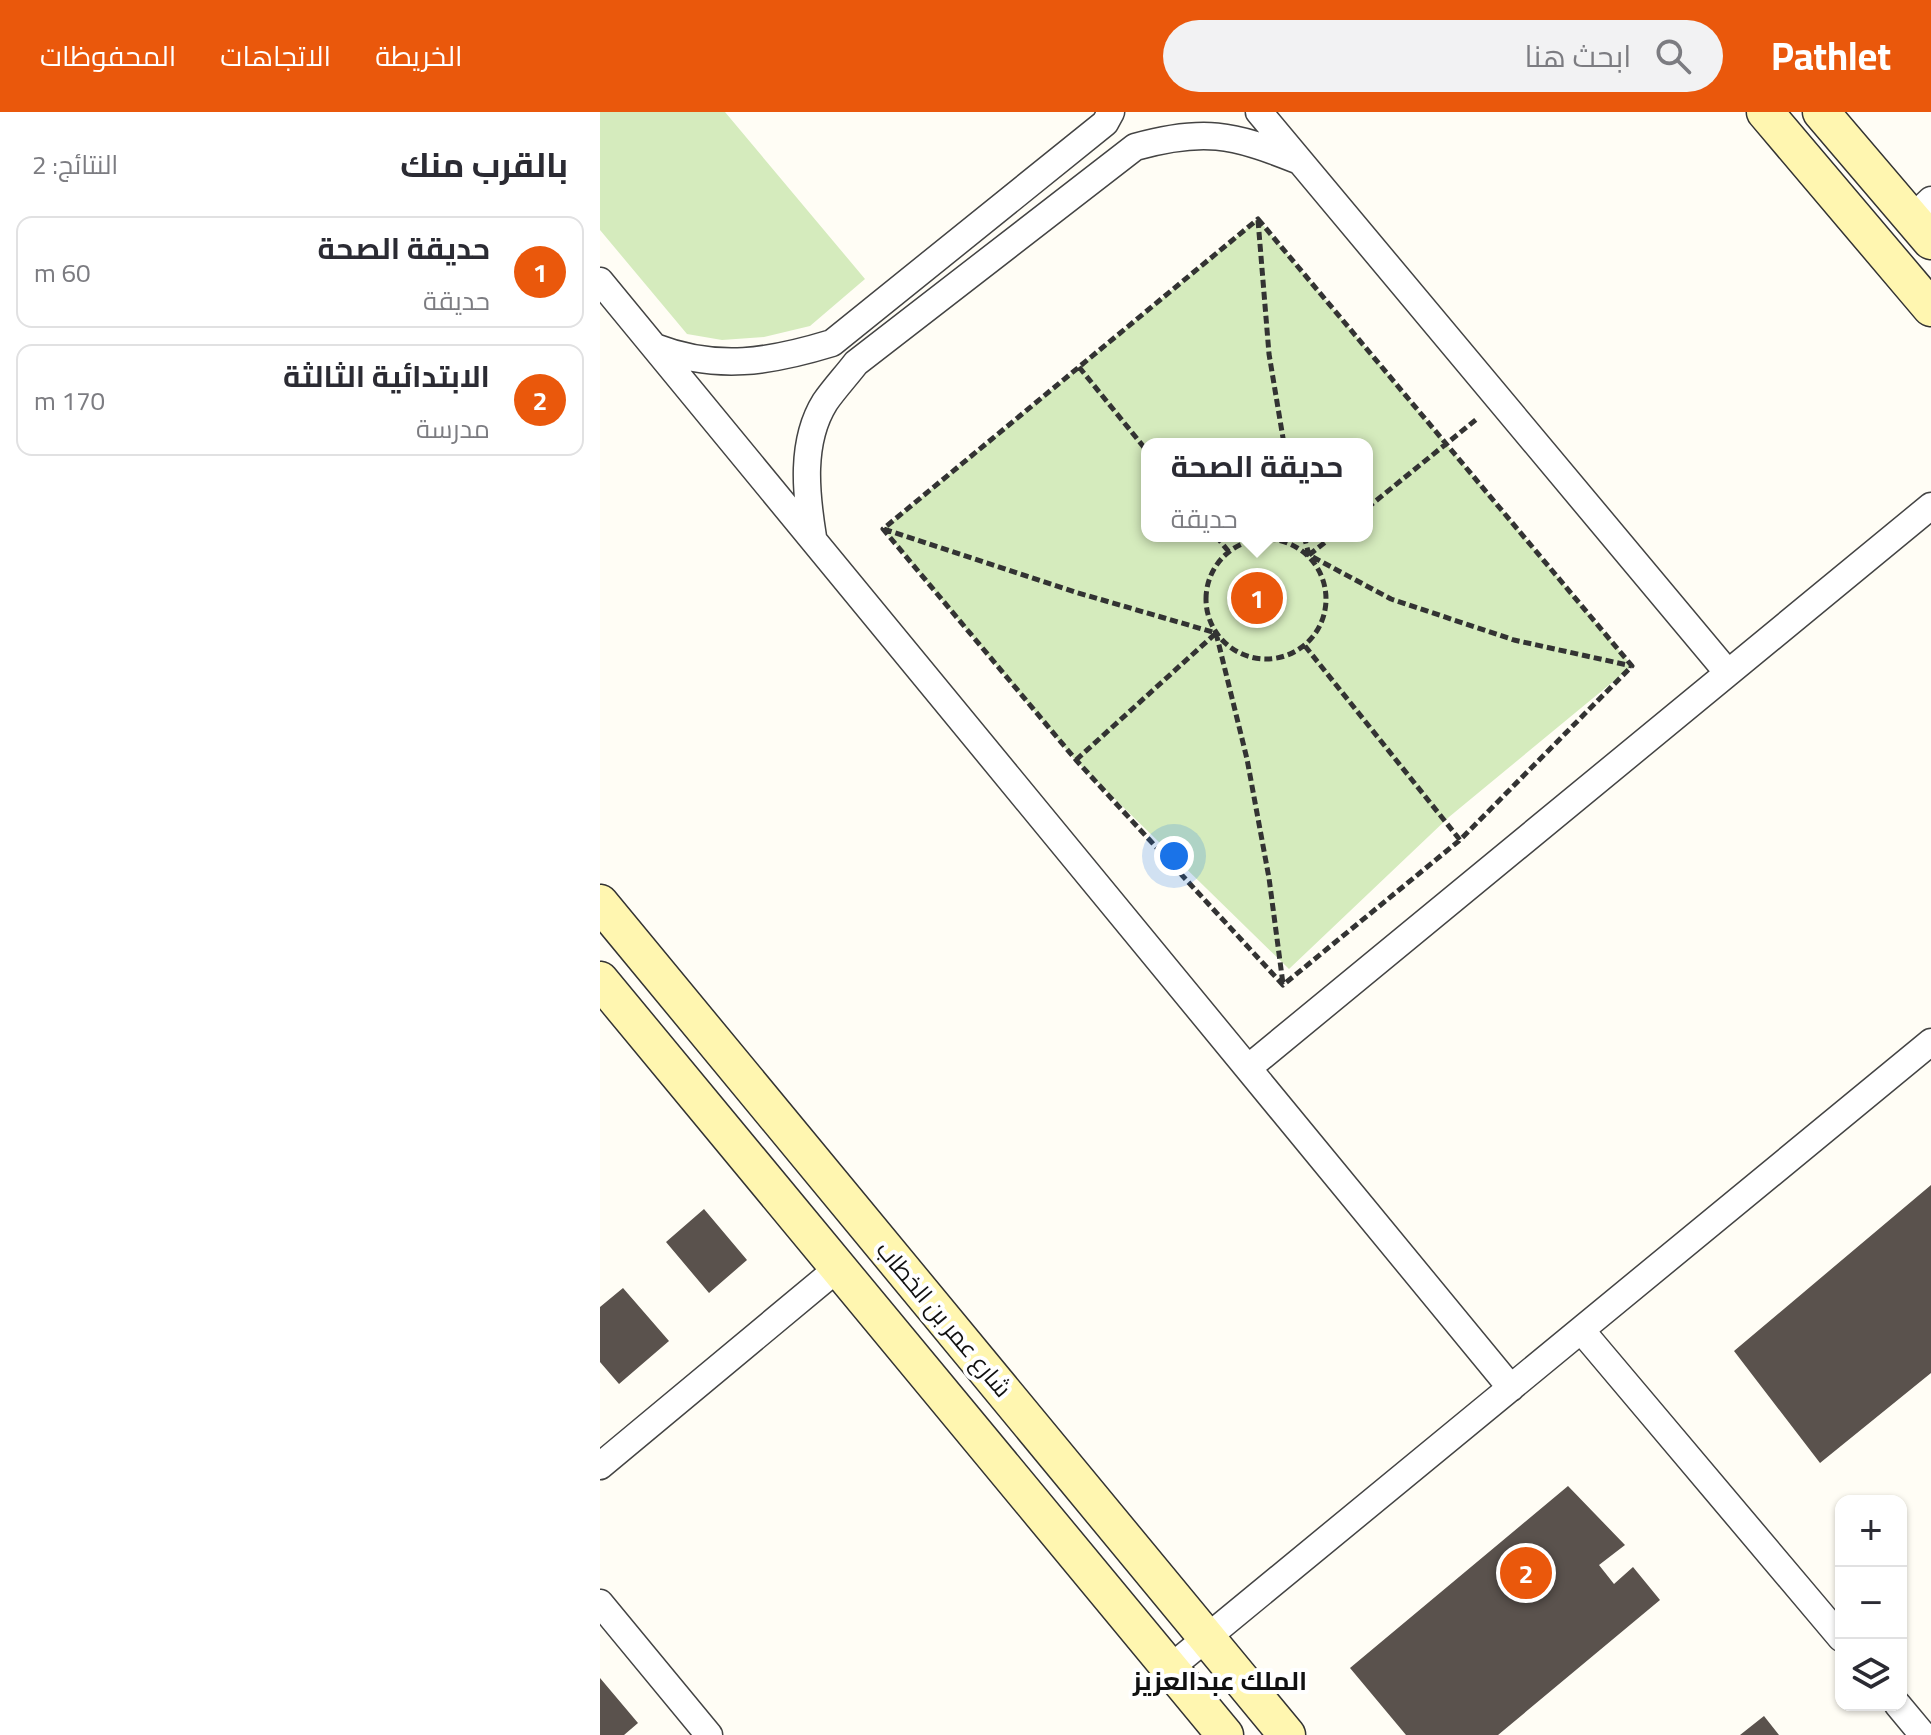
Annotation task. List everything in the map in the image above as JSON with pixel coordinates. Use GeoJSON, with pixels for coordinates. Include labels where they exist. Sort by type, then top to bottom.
{"type":"FeatureCollection","features":[{"type":"Feature","properties":{"kind":"street"},"geometry":{"type":"LineString","coordinates":[[654,347],[682,357],[751,361],[793,355],[832,343],[1105,123],[1111,112]]}},
{"type":"Feature","properties":{"kind":"street"},"geometry":{"type":"LineString","coordinates":[[1259,112],[1728,673]]}},
{"type":"Feature","properties":{"kind":"street"},"geometry":{"type":"LineString","coordinates":[[1765,112],[1931,308]]}},
{"type":"Feature","properties":{"kind":"street"},"geometry":{"type":"LineString","coordinates":[[1821,112],[1925,220]]}},
{"type":"Feature","properties":{"kind":"street"},"geometry":{"type":"LineString","coordinates":[[814,541],[807,500],[808,447],[824,404],[856,363],[1135,147],[1175,136],[1216,136],[1250,141],[1300,162]]}},
{"type":"Feature","properties":{"kind":"street"},"geometry":{"type":"LineString","coordinates":[[600,281],[1511,1388]]}},
{"type":"Feature","properties":{"kind":"street"},"geometry":{"type":"LineString","coordinates":[[1248,1068],[1931,506]]}},
{"type":"Feature","properties":{"kind":"street","name":"شارع عمر بن الخطاب"},"geometry":{"type":"LineString","coordinates":[[600,903],[1287,1735]]}},
{"type":"Feature","properties":{"kind":"street","name":"شارع عمر بن الخطاب"},"geometry":{"type":"LineString","coordinates":[[600,980],[1225,1735]]}},
{"type":"Feature","properties":{"kind":"street"},"geometry":{"type":"LineString","coordinates":[[1170,1668],[1931,1042]]}},
{"type":"Feature","properties":{"kind":"street"},"geometry":{"type":"LineString","coordinates":[[600,1466],[838,1268]]}},
{"type":"Feature","properties":{"kind":"street"},"geometry":{"type":"LineString","coordinates":[[1581,1330],[1835,1631]]}},
{"type":"Feature","properties":{"kind":"street"},"geometry":{"type":"LineString","coordinates":[[600,1603],[709,1735]]}},
{"type":"Feature","properties":{"kind":"street"},"geometry":{"type":"LineString","coordinates":[[1903,1711],[1923,1735]]}},
{"type":"Feature","properties":{"kind":"path"},"geometry":{"type":"LineString","coordinates":[[883,529],[1258,219]]}},
{"type":"Feature","properties":{"kind":"path"},"geometry":{"type":"LineString","coordinates":[[1258,219],[1632,666]]}},
{"type":"Feature","properties":{"kind":"path"},"geometry":{"type":"LineString","coordinates":[[1258,219],[1269,354],[1283,438]]}},
{"type":"Feature","properties":{"kind":"path"},"geometry":{"type":"LineString","coordinates":[[1079,367],[1141,444]]}},
{"type":"Feature","properties":{"kind":"path"},"geometry":{"type":"LineString","coordinates":[[1373,503],[1500,401]]}},
{"type":"Feature","properties":{"kind":"path"},"geometry":{"type":"LineString","coordinates":[[883,529],[1075,592],[1216,633],[1229,647],[1247,657],[1267,660],[1287,656],[1305,646],[1319,630],[1326,611],[1327,591],[1306,542]]}},
{"type":"Feature","properties":{"kind":"path"},"geometry":{"type":"LineString","coordinates":[[883,529],[1076,760],[1283,985]]}},
{"type":"Feature","properties":{"kind":"path"},"geometry":{"type":"LineString","coordinates":[[1221,542],[1229,552]]}},
{"type":"Feature","properties":{"kind":"path"},"geometry":{"type":"LineString","coordinates":[[1249,542],[1220,560],[1210,577],[1206,596],[1207,615],[1216,633],[1247,759],[1269,878],[1283,985]]}},
{"type":"Feature","properties":{"kind":"path"},"geometry":{"type":"LineString","coordinates":[[1285,542],[1391,599],[1514,640],[1632,666]]}},
{"type":"Feature","properties":{"kind":"path"},"geometry":{"type":"LineString","coordinates":[[1309,555],[1325,542]]}},
{"type":"Feature","properties":{"kind":"path"},"geometry":{"type":"LineString","coordinates":[[1076,760],[1216,633]]}},
{"type":"Feature","properties":{"kind":"path"},"geometry":{"type":"LineString","coordinates":[[1305,646],[1460,840]]}},
{"type":"Feature","properties":{"kind":"path"},"geometry":{"type":"LineString","coordinates":[[1283,985],[1460,840],[1632,666]]}},
{"type":"Feature","properties":{"kind":"green space"},"geometry":{"type":"Polygon","coordinates":[[[600,112],[725,112],[865,279],[810,326],[764,337],[722,340],[687,334],[600,230],[600,112]]]}},
{"type":"Feature","properties":{"kind":"green space"},"geometry":{"type":"Polygon","coordinates":[[[1258,219],[1632,666],[1449,817],[1289,969],[1075,760],[883,529],[1258,219]]]}},
{"type":"Feature","properties":{"kind":"building"},"geometry":{"type":"Polygon","coordinates":[[[1931,1185],[1931,1373],[1820,1463],[1734,1351],[1931,1185]]]}},
{"type":"Feature","properties":{"kind":"building"},"geometry":{"type":"Polygon","coordinates":[[[704,1209],[747,1260],[709,1293],[666,1242],[704,1209]]]}},
{"type":"Feature","properties":{"kind":"building"},"geometry":{"type":"Polygon","coordinates":[[[623,1288],[669,1341],[619,1384],[600,1362],[600,1307],[623,1288]]]}},
{"type":"Feature","properties":{"kind":"building"},"geometry":{"type":"Polygon","coordinates":[[[1568,1486],[1625,1545],[1599,1565],[1614,1584],[1633,1567],[1660,1600],[1498,1735],[1406,1735],[1350,1668],[1568,1486]]]}},
{"type":"Feature","properties":{"kind":"building"},"geometry":{"type":"Polygon","coordinates":[[[600,1678],[638,1723],[624,1735],[600,1735],[600,1678]]]}},
{"type":"Feature","properties":{"kind":"building"},"geometry":{"type":"Polygon","coordinates":[[[1764,1716],[1779,1735],[1740,1735],[1764,1716]]]}},
{"type":"Feature","properties":{"kind":"place","name":"حديقة الصحة"},"geometry":{"type":"Point","coordinates":[1257,598]}},
{"type":"Feature","properties":{"kind":"place","name":"الابتدائية الثالثة"},"geometry":{"type":"Point","coordinates":[1526,1573]}},
{"type":"Feature","properties":{"kind":"district","name":"الملك عبدالعزيز"},"geometry":{"type":"Point","coordinates":[1220,1680]}}]}
